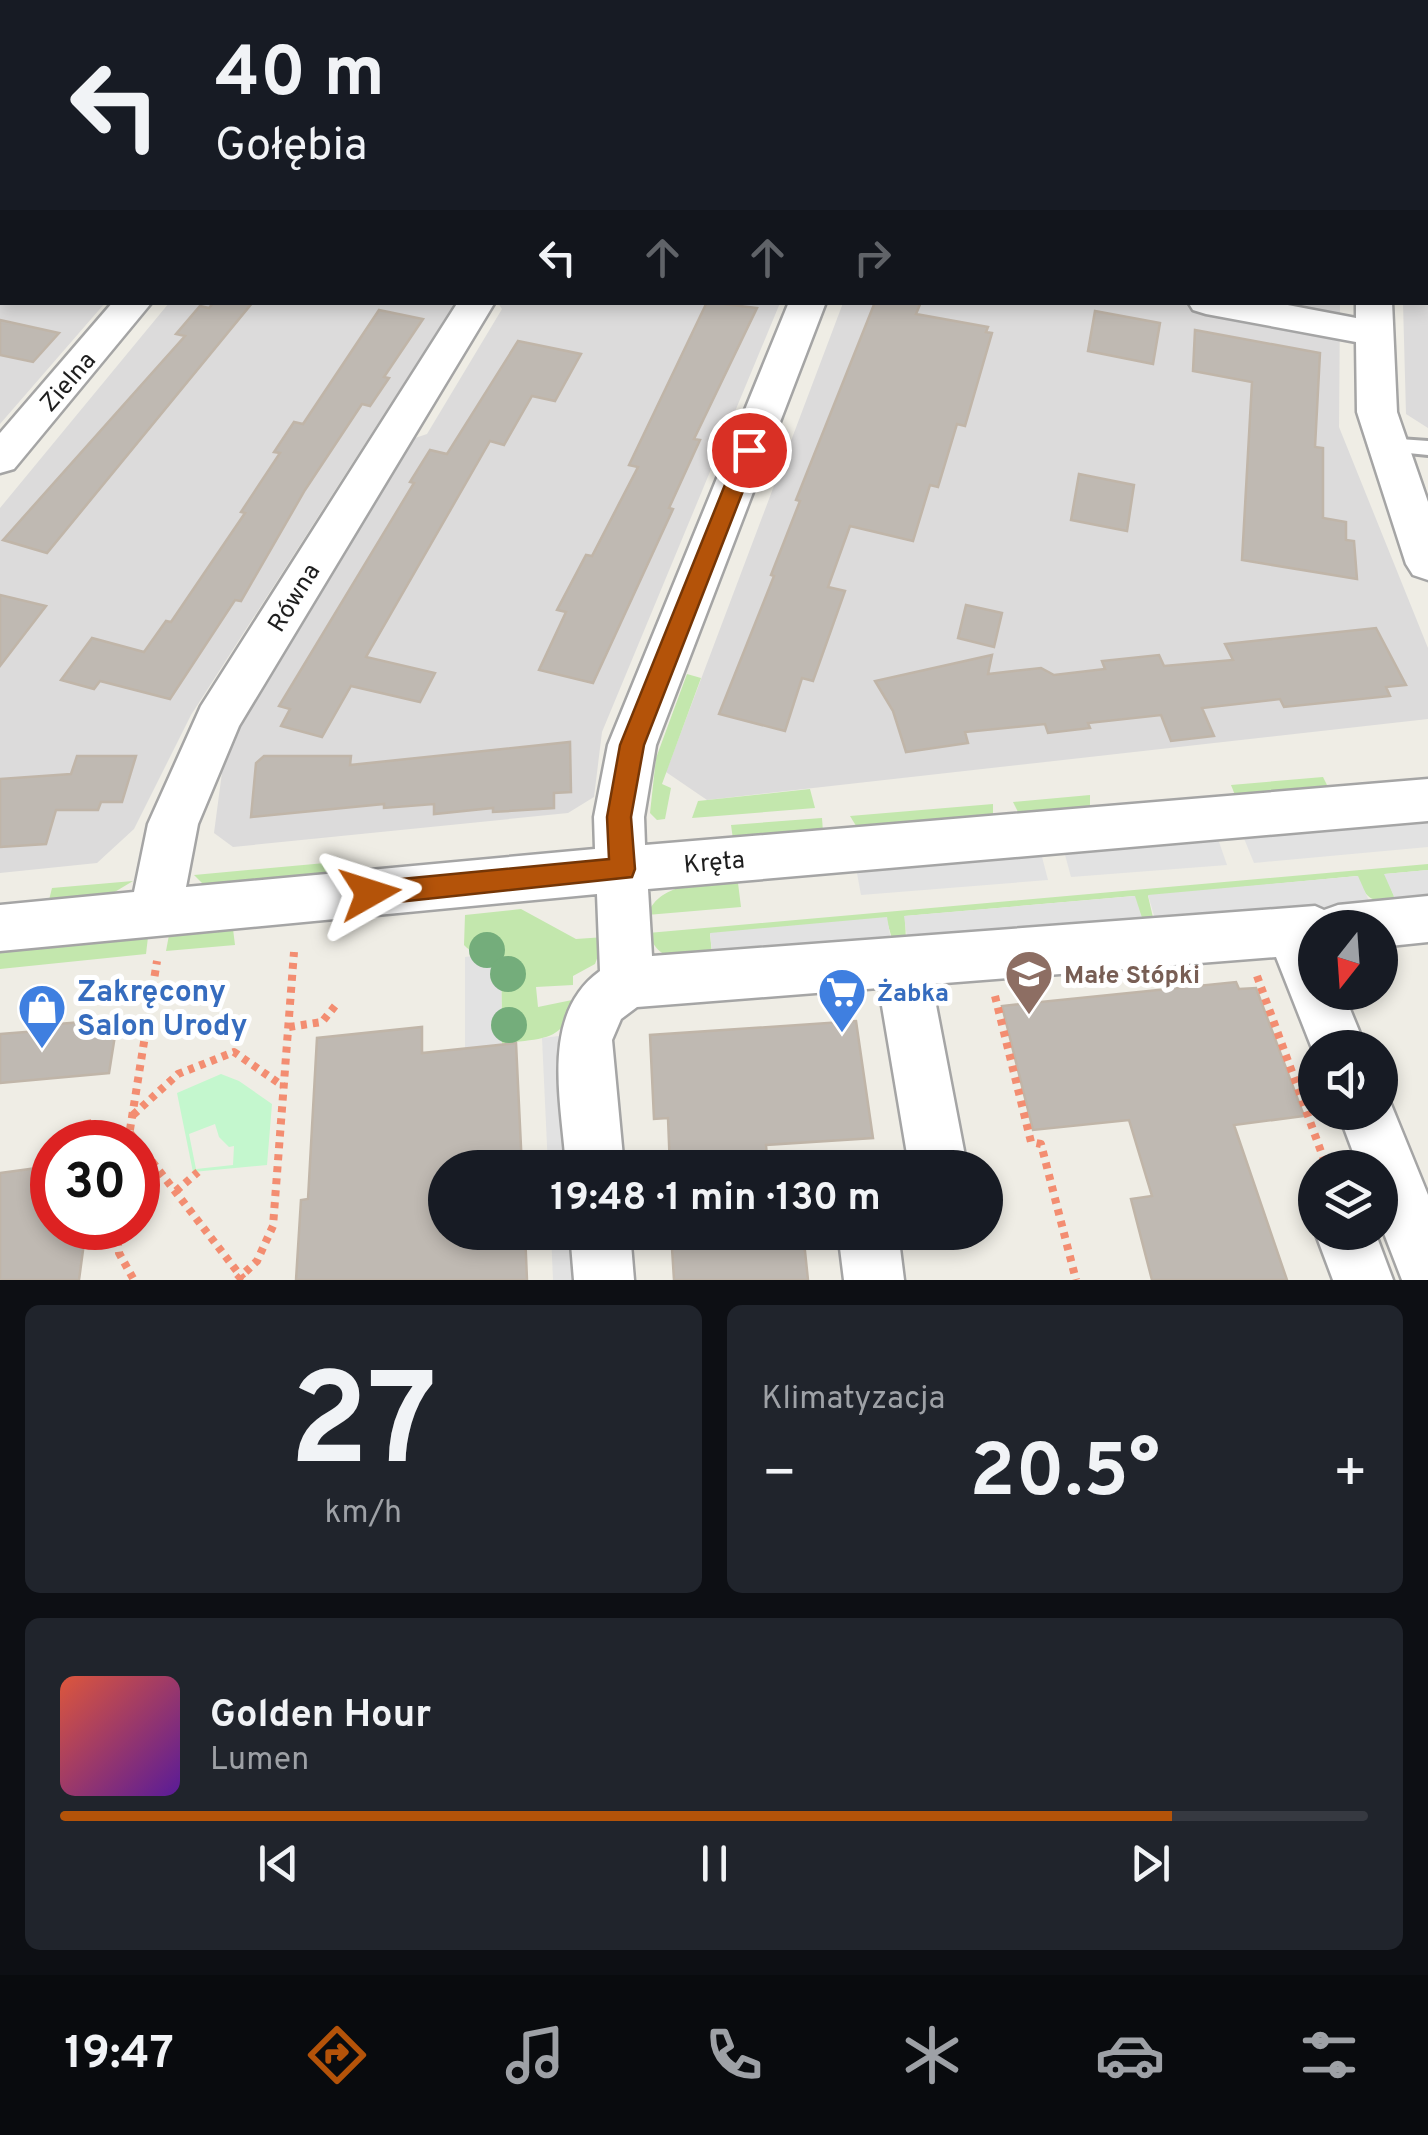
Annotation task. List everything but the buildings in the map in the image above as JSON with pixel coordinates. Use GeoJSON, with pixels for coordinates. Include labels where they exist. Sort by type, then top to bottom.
{"type":"FeatureCollection","features":[{"type":"Feature","properties":{"kind":"street","name":"Zielna"},"geometry":{"type":"LineString","coordinates":[[0,459],[131,305]]}},
{"type":"Feature","properties":{"kind":"street","name":"Równa"},"geometry":{"type":"LineString","coordinates":[[156,937],[173,824],[218,719],[475,305]]}},
{"type":"Feature","properties":{"kind":"street"},"geometry":{"type":"LineString","coordinates":[[627,983],[619,817],[632,745],[807,305]]}},
{"type":"Feature","properties":{"kind":"street"},"geometry":{"type":"LineString","coordinates":[[1238,305],[1374,318],[1377,412],[1428,564]]}},
{"type":"Feature","properties":{"kind":"street","name":"Kręta"},"geometry":{"type":"LineString","coordinates":[[0,928],[156,937],[622,869],[1428,800]]}},
{"type":"Feature","properties":{"kind":"street"},"geometry":{"type":"LineString","coordinates":[[1398,923],[1428,919]]}},
{"type":"Feature","properties":{"kind":"street"},"geometry":{"type":"LineString","coordinates":[[594,1150],[586,1040],[601,1002],[627,983],[1298,937]]}},
{"type":"Feature","properties":{"kind":"street"},"geometry":{"type":"LineString","coordinates":[[901,962],[935,1150]]}},
{"type":"Feature","properties":{"kind":"street"},"geometry":{"type":"LineString","coordinates":[[1374,1130],[1401,1189],[1428,1270]]}},
{"type":"Feature","properties":{"kind":"street"},"geometry":{"type":"LineString","coordinates":[[602,1250],[604,1280]]}},
{"type":"Feature","properties":{"kind":"street"},"geometry":{"type":"LineString","coordinates":[[870,1250],[874,1280]]}},
{"type":"Feature","properties":{"kind":"street"},"geometry":{"type":"LineString","coordinates":[[1352,1250],[1363,1280]]}},
{"type":"Feature","properties":{"kind":"lane"},"geometry":{"type":"LineString","coordinates":[[1385,445],[1428,448]]}},
{"type":"Feature","properties":{"kind":"path"},"geometry":{"type":"LineString","coordinates":[[132,1120],[156,937]]}},
{"type":"Feature","properties":{"kind":"path"},"geometry":{"type":"LineString","coordinates":[[160,1172],[241,1278],[256,1261],[273,1226],[294,952]]}},
{"type":"Feature","properties":{"kind":"path"},"geometry":{"type":"LineString","coordinates":[[986,956],[1031,1142],[1041,1144],[1076,1280]]}},
{"type":"Feature","properties":{"kind":"path"},"geometry":{"type":"LineString","coordinates":[[288,1027],[322,1022],[334,1006]]}},
{"type":"Feature","properties":{"kind":"path"},"geometry":{"type":"LineString","coordinates":[[1308,1010],[1325,1150]]}},
{"type":"Feature","properties":{"kind":"path"},"geometry":{"type":"LineString","coordinates":[[133,1115],[148,1095],[180,1070],[234,1052],[284,1087]]}},
{"type":"Feature","properties":{"kind":"path"},"geometry":{"type":"LineString","coordinates":[[176,1190],[198,1172]]}},
{"type":"Feature","properties":{"kind":"path"},"geometry":{"type":"LineString","coordinates":[[119,1250],[134,1280]]}},
{"type":"Feature","properties":{"kind":"shaded area"},"geometry":{"type":"Polygon","coordinates":[[[0,305],[103,305],[0,424],[0,305]]]}},
{"type":"Feature","properties":{"kind":"shaded area"},"geometry":{"type":"Polygon","coordinates":[[[167,305],[454,305],[191,715],[134,829],[97,863],[0,873],[0,508],[167,305]]]}},
{"type":"Feature","properties":{"kind":"shaded area"},"geometry":{"type":"Polygon","coordinates":[[[499,305],[779,305],[602,732],[594,797],[568,813],[233,847],[214,833],[224,757],[234,726],[409,440],[427,434],[502,309],[499,305]]]}},
{"type":"Feature","properties":{"kind":"shaded area"},"geometry":{"type":"Polygon","coordinates":[[[842,305],[1340,305],[1339,427],[1428,648],[1428,719],[707,800],[666,772],[842,305]]]}},
{"type":"Feature","properties":{"kind":"shaded area"},"geometry":{"type":"Polygon","coordinates":[[[1403,305],[1428,305],[1428,428],[1406,414],[1403,305]]]}},
{"type":"Feature","properties":{"kind":"shaded area"},"geometry":{"type":"Polygon","coordinates":[[[1428,819],[1428,847],[1254,863],[1243,836],[1428,819]]]}},
{"type":"Feature","properties":{"kind":"shaded area"},"geometry":{"type":"Polygon","coordinates":[[[1218,839],[1227,865],[1071,877],[1064,851],[1218,839]]]}},
{"type":"Feature","properties":{"kind":"shaded area"},"geometry":{"type":"Polygon","coordinates":[[[1041,853],[1048,880],[861,895],[856,868],[1041,853]]]}},
{"type":"Feature","properties":{"kind":"shaded area"},"geometry":{"type":"Polygon","coordinates":[[[1428,870],[1428,898],[1396,901],[1384,874],[1428,870]]]}},
{"type":"Feature","properties":{"kind":"shaded area"},"geometry":{"type":"Polygon","coordinates":[[[1358,876],[1370,903],[1156,922],[1148,895],[1358,876]]]}},
{"type":"Feature","properties":{"kind":"shaded area"},"geometry":{"type":"Polygon","coordinates":[[[1135,896],[1144,924],[908,944],[904,916],[1135,896]]]}},
{"type":"Feature","properties":{"kind":"shaded area"},"geometry":{"type":"Polygon","coordinates":[[[887,917],[892,946],[713,961],[710,933],[887,917]]]}},
{"type":"Feature","properties":{"kind":"shaded area"},"geometry":{"type":"Polygon","coordinates":[[[501,952],[502,1044],[465,1048],[465,957],[501,952]]]}},
{"type":"Feature","properties":{"kind":"shaded area"},"geometry":{"type":"Polygon","coordinates":[[[567,1035],[573,1150],[547,1150],[542,1038],[567,1035]]]}},
{"type":"Feature","properties":{"kind":"shaded area"},"geometry":{"type":"Polygon","coordinates":[[[552,1250],[579,1250],[581,1280],[553,1280],[552,1250]]]}},
{"type":"Feature","properties":{"kind":"green space"},"geometry":{"type":"Polygon","coordinates":[[[687,674],[701,678],[662,784],[671,788],[665,819],[657,820],[650,813],[656,758],[687,674]]]}},
{"type":"Feature","properties":{"kind":"green space"},"geometry":{"type":"Polygon","coordinates":[[[1323,777],[1328,787],[1324,790],[1240,797],[1231,785],[1323,777]]]}},
{"type":"Feature","properties":{"kind":"green space"},"geometry":{"type":"Polygon","coordinates":[[[810,789],[815,808],[692,818],[698,801],[810,789]]]}},
{"type":"Feature","properties":{"kind":"green space"},"geometry":{"type":"Polygon","coordinates":[[[1090,795],[1090,810],[1020,816],[1013,802],[1090,795]]]}},
{"type":"Feature","properties":{"kind":"green space"},"geometry":{"type":"Polygon","coordinates":[[[993,804],[993,818],[858,829],[850,816],[993,804]]]}},
{"type":"Feature","properties":{"kind":"green space"},"geometry":{"type":"Polygon","coordinates":[[[822,818],[823,832],[733,839],[731,825],[822,818]]]}},
{"type":"Feature","properties":{"kind":"green space"},"geometry":{"type":"Polygon","coordinates":[[[347,861],[348,872],[342,875],[215,887],[204,885],[194,875],[347,861]]]}},
{"type":"Feature","properties":{"kind":"green space"},"geometry":{"type":"Polygon","coordinates":[[[1428,864],[1428,870],[1385,874],[1392,900],[1369,897],[1357,876],[1148,896],[1154,922],[1142,919],[1134,896],[905,916],[906,944],[893,942],[886,918],[710,934],[712,954],[682,958],[659,951],[648,933],[1428,864]]]}},
{"type":"Feature","properties":{"kind":"green space"},"geometry":{"type":"Polygon","coordinates":[[[133,881],[108,896],[49,900],[52,888],[133,881]]]}},
{"type":"Feature","properties":{"kind":"green space"},"geometry":{"type":"Polygon","coordinates":[[[738,883],[741,907],[647,915],[654,903],[673,890],[738,883]]]}},
{"type":"Feature","properties":{"kind":"green space"},"geometry":{"type":"Polygon","coordinates":[[[521,909],[576,939],[605,937],[595,964],[573,976],[573,985],[536,987],[538,1007],[577,999],[565,1024],[550,1036],[502,1044],[501,953],[477,953],[464,945],[465,915],[521,909]]]}},
{"type":"Feature","properties":{"kind":"green space"},"geometry":{"type":"Polygon","coordinates":[[[233,929],[235,945],[166,951],[169,935],[233,929]]]}},
{"type":"Feature","properties":{"kind":"green space"},"geometry":{"type":"Polygon","coordinates":[[[148,937],[146,954],[0,969],[0,951],[148,937]]]}},
{"type":"Feature","properties":{"kind":"green space"},"geometry":{"type":"Polygon","coordinates":[[[221,1074],[239,1081],[272,1104],[267,1165],[193,1172],[177,1093],[221,1074]],[[215,1124],[189,1134],[196,1169],[233,1165],[234,1146],[229,1147],[219,1137],[215,1124]]]}},
{"type":"Feature","properties":{"kind":"place","name":"Małe Stópki"},"geometry":{"type":"Point","coordinates":[1029,1016]}},
{"type":"Feature","properties":{"kind":"place","name":"Żabka"},"geometry":{"type":"Point","coordinates":[842,1034]}},
{"type":"Feature","properties":{"kind":"place","name":"Zakręcony Salon Urody"},"geometry":{"type":"Point","coordinates":[42,1050]}},
{"type":"Feature","properties":{"kind":"route"},"geometry":{"type":"LineString","coordinates":[[370,893],[622,869],[619,817],[632,745],[749,450]]}}]}
